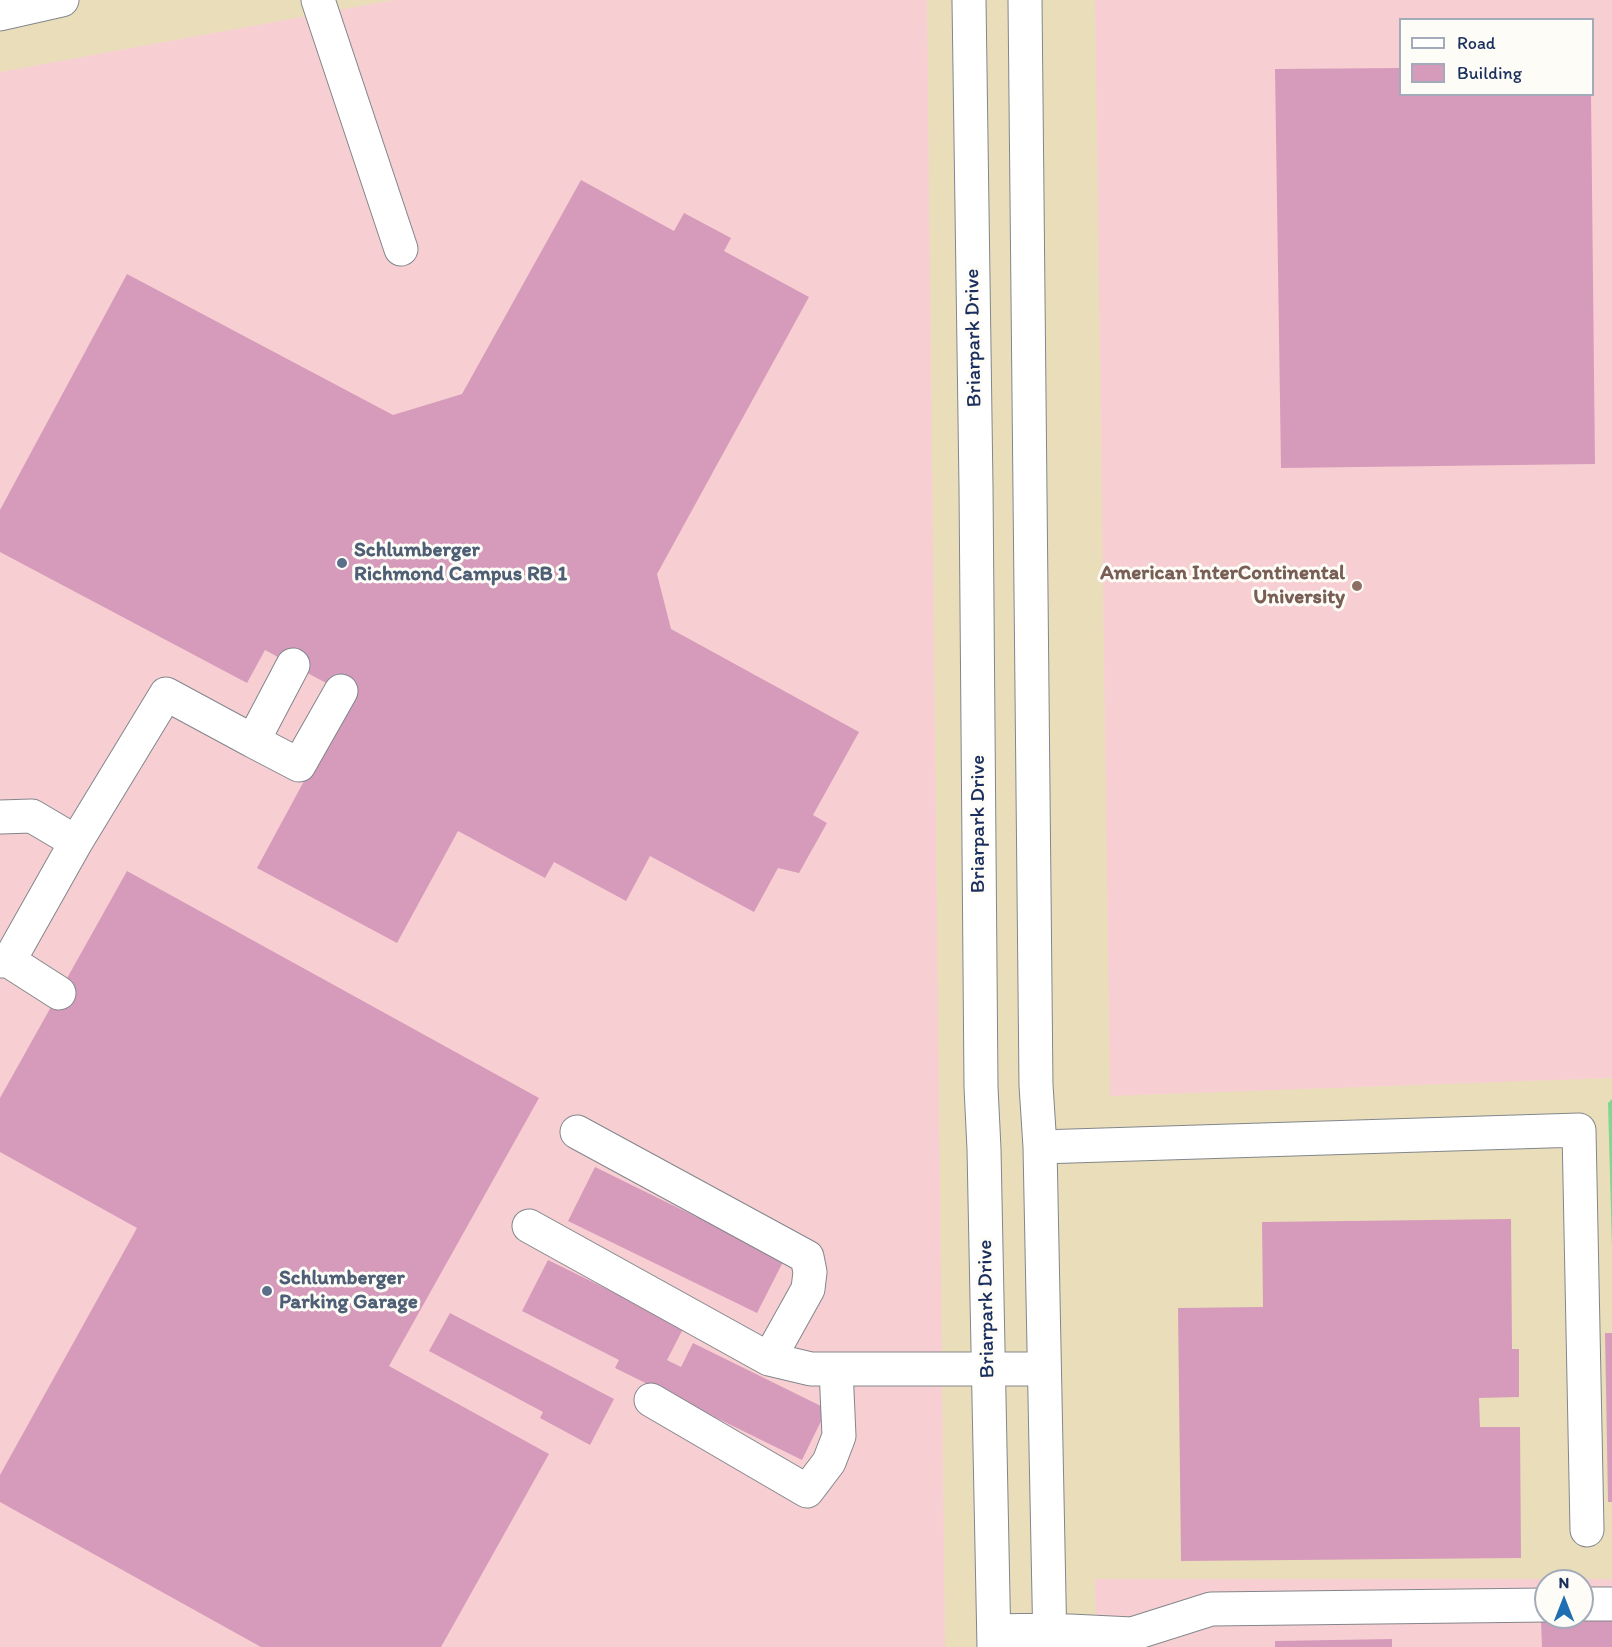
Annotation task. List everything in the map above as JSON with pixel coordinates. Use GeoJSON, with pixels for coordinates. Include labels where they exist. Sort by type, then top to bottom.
{"type":"FeatureCollection","features":[{"type":"Feature","properties":{"kind":"street"},"geometry":{"type":"LineString","coordinates":[[0,14],[62,0]]}},
{"type":"Feature","properties":{"kind":"street"},"geometry":{"type":"LineString","coordinates":[[318,0],[401,249]]}},
{"type":"Feature","properties":{"kind":"street","name":"Briarpark Drive"},"geometry":{"type":"LineString","coordinates":[[969,0],[981,1087],[994,1639]]}},
{"type":"Feature","properties":{"kind":"street"},"geometry":{"type":"LineString","coordinates":[[1025,0],[1036,1085],[1040,1147],[1049,1639]]}},
{"type":"Feature","properties":{"kind":"street"},"geometry":{"type":"LineString","coordinates":[[253,741],[293,665]]}},
{"type":"Feature","properties":{"kind":"street"},"geometry":{"type":"LineString","coordinates":[[59,993],[4,961],[166,694],[299,765],[341,691]]}},
{"type":"Feature","properties":{"kind":"street"},"geometry":{"type":"LineString","coordinates":[[0,817],[32,816],[76,842]]}},
{"type":"Feature","properties":{"kind":"street"},"geometry":{"type":"LineString","coordinates":[[1040,1147],[1579,1130],[1587,1530]]}},
{"type":"Feature","properties":{"kind":"street"},"geometry":{"type":"LineString","coordinates":[[577,1132],[807,1257],[810,1272],[808,1289],[769,1359]]}},
{"type":"Feature","properties":{"kind":"street"},"geometry":{"type":"LineString","coordinates":[[529,1226],[769,1359],[811,1370],[1044,1369]]}},
{"type":"Feature","properties":{"kind":"street"},"geometry":{"type":"LineString","coordinates":[[651,1400],[807,1491],[829,1462],[839,1436],[836,1370]]}},
{"type":"Feature","properties":{"kind":"street"},"geometry":{"type":"LineString","coordinates":[[1594,1605],[1612,1604]]}},
{"type":"Feature","properties":{"kind":"street"},"geometry":{"type":"LineString","coordinates":[[994,1639],[1049,1639],[1132,1634],[1211,1609],[1534,1605]]}},
{"type":"Feature","properties":{"kind":"shaded area"},"geometry":{"type":"Polygon","coordinates":[[[394,0],[927,0],[945,1647],[0,1647],[0,72],[394,0]]]}},
{"type":"Feature","properties":{"kind":"shaded area","name":"American InterContinental University"},"geometry":{"type":"Polygon","coordinates":[[[1095,0],[1612,0],[1612,1078],[1110,1096],[1095,0]]]}},
{"type":"Feature","properties":{"kind":"shaded area"},"geometry":{"type":"Polygon","coordinates":[[[1095,1579],[1534,1579],[1534,1629],[1594,1629],[1594,1579],[1612,1579],[1612,1647],[1096,1647],[1095,1579]]]}},
{"type":"Feature","properties":{"kind":"green space"},"geometry":{"type":"Polygon","coordinates":[[[1612,1099],[1612,1248],[1608,1103],[1612,1099]]]}},
{"type":"Feature","properties":{"kind":"building"},"geometry":{"type":"Polygon","coordinates":[[[1399,68],[1399,96],[1591,96],[1595,464],[1281,468],[1275,69],[1399,68]]]}},
{"type":"Feature","properties":{"kind":"building","name":"Schlumberger Richmond Campus RB 1"},"geometry":{"type":"Polygon","coordinates":[[[581,180],[674,231],[684,213],[731,238],[724,251],[809,297],[657,574],[671,629],[859,732],[813,815],[827,823],[799,873],[778,868],[754,912],[650,856],[626,901],[554,862],[545,878],[458,831],[397,943],[257,868],[350,696],[265,650],[247,683],[0,552],[0,510],[127,274],[393,415],[462,394],[581,180]]]}},
{"type":"Feature","properties":{"kind":"building","name":"Schlumberger Parking Garage"},"geometry":{"type":"Polygon","coordinates":[[[127,871],[539,1098],[389,1366],[549,1454],[441,1647],[261,1647],[0,1502],[0,1475],[137,1228],[0,1152],[0,1098],[127,871]]]}},
{"type":"Feature","properties":{"kind":"building"},"geometry":{"type":"Polygon","coordinates":[[[595,1167],[784,1260],[757,1313],[568,1221],[595,1167]]]}},
{"type":"Feature","properties":{"kind":"building"},"geometry":{"type":"Polygon","coordinates":[[[1511,1219],[1512,1349],[1519,1349],[1519,1397],[1479,1398],[1480,1427],[1520,1427],[1521,1558],[1181,1561],[1178,1308],[1263,1307],[1262,1222],[1511,1219]]]}},
{"type":"Feature","properties":{"kind":"building"},"geometry":{"type":"Polygon","coordinates":[[[548,1260],[684,1327],[667,1360],[681,1367],[693,1343],[827,1409],[802,1460],[615,1368],[619,1360],[522,1311],[548,1260]]]}},
{"type":"Feature","properties":{"kind":"building"},"geometry":{"type":"Polygon","coordinates":[[[450,1313],[614,1399],[590,1445],[540,1418],[543,1412],[429,1351],[450,1313]]]}},
{"type":"Feature","properties":{"kind":"building"},"geometry":{"type":"Polygon","coordinates":[[[1605,1333],[1612,1333],[1612,1502],[1608,1502],[1605,1333]]]}},
{"type":"Feature","properties":{"kind":"building"},"geometry":{"type":"Polygon","coordinates":[[[1612,1620],[1612,1647],[1542,1647],[1541,1629],[1594,1629],[1594,1621],[1612,1620]]]}},
{"type":"Feature","properties":{"kind":"building"},"geometry":{"type":"Polygon","coordinates":[[[1392,1639],[1392,1647],[1275,1647],[1275,1641],[1392,1639]]]}},
{"type":"Feature","properties":{"kind":"place","name":"Schlumberger Richmond Campus RB 1"},"geometry":{"type":"Point","coordinates":[342,563]}},
{"type":"Feature","properties":{"kind":"place","name":"American InterContinental University"},"geometry":{"type":"Point","coordinates":[1357,586]}},
{"type":"Feature","properties":{"kind":"place","name":"Schlumberger Parking Garage"},"geometry":{"type":"Point","coordinates":[267,1291]}}]}
